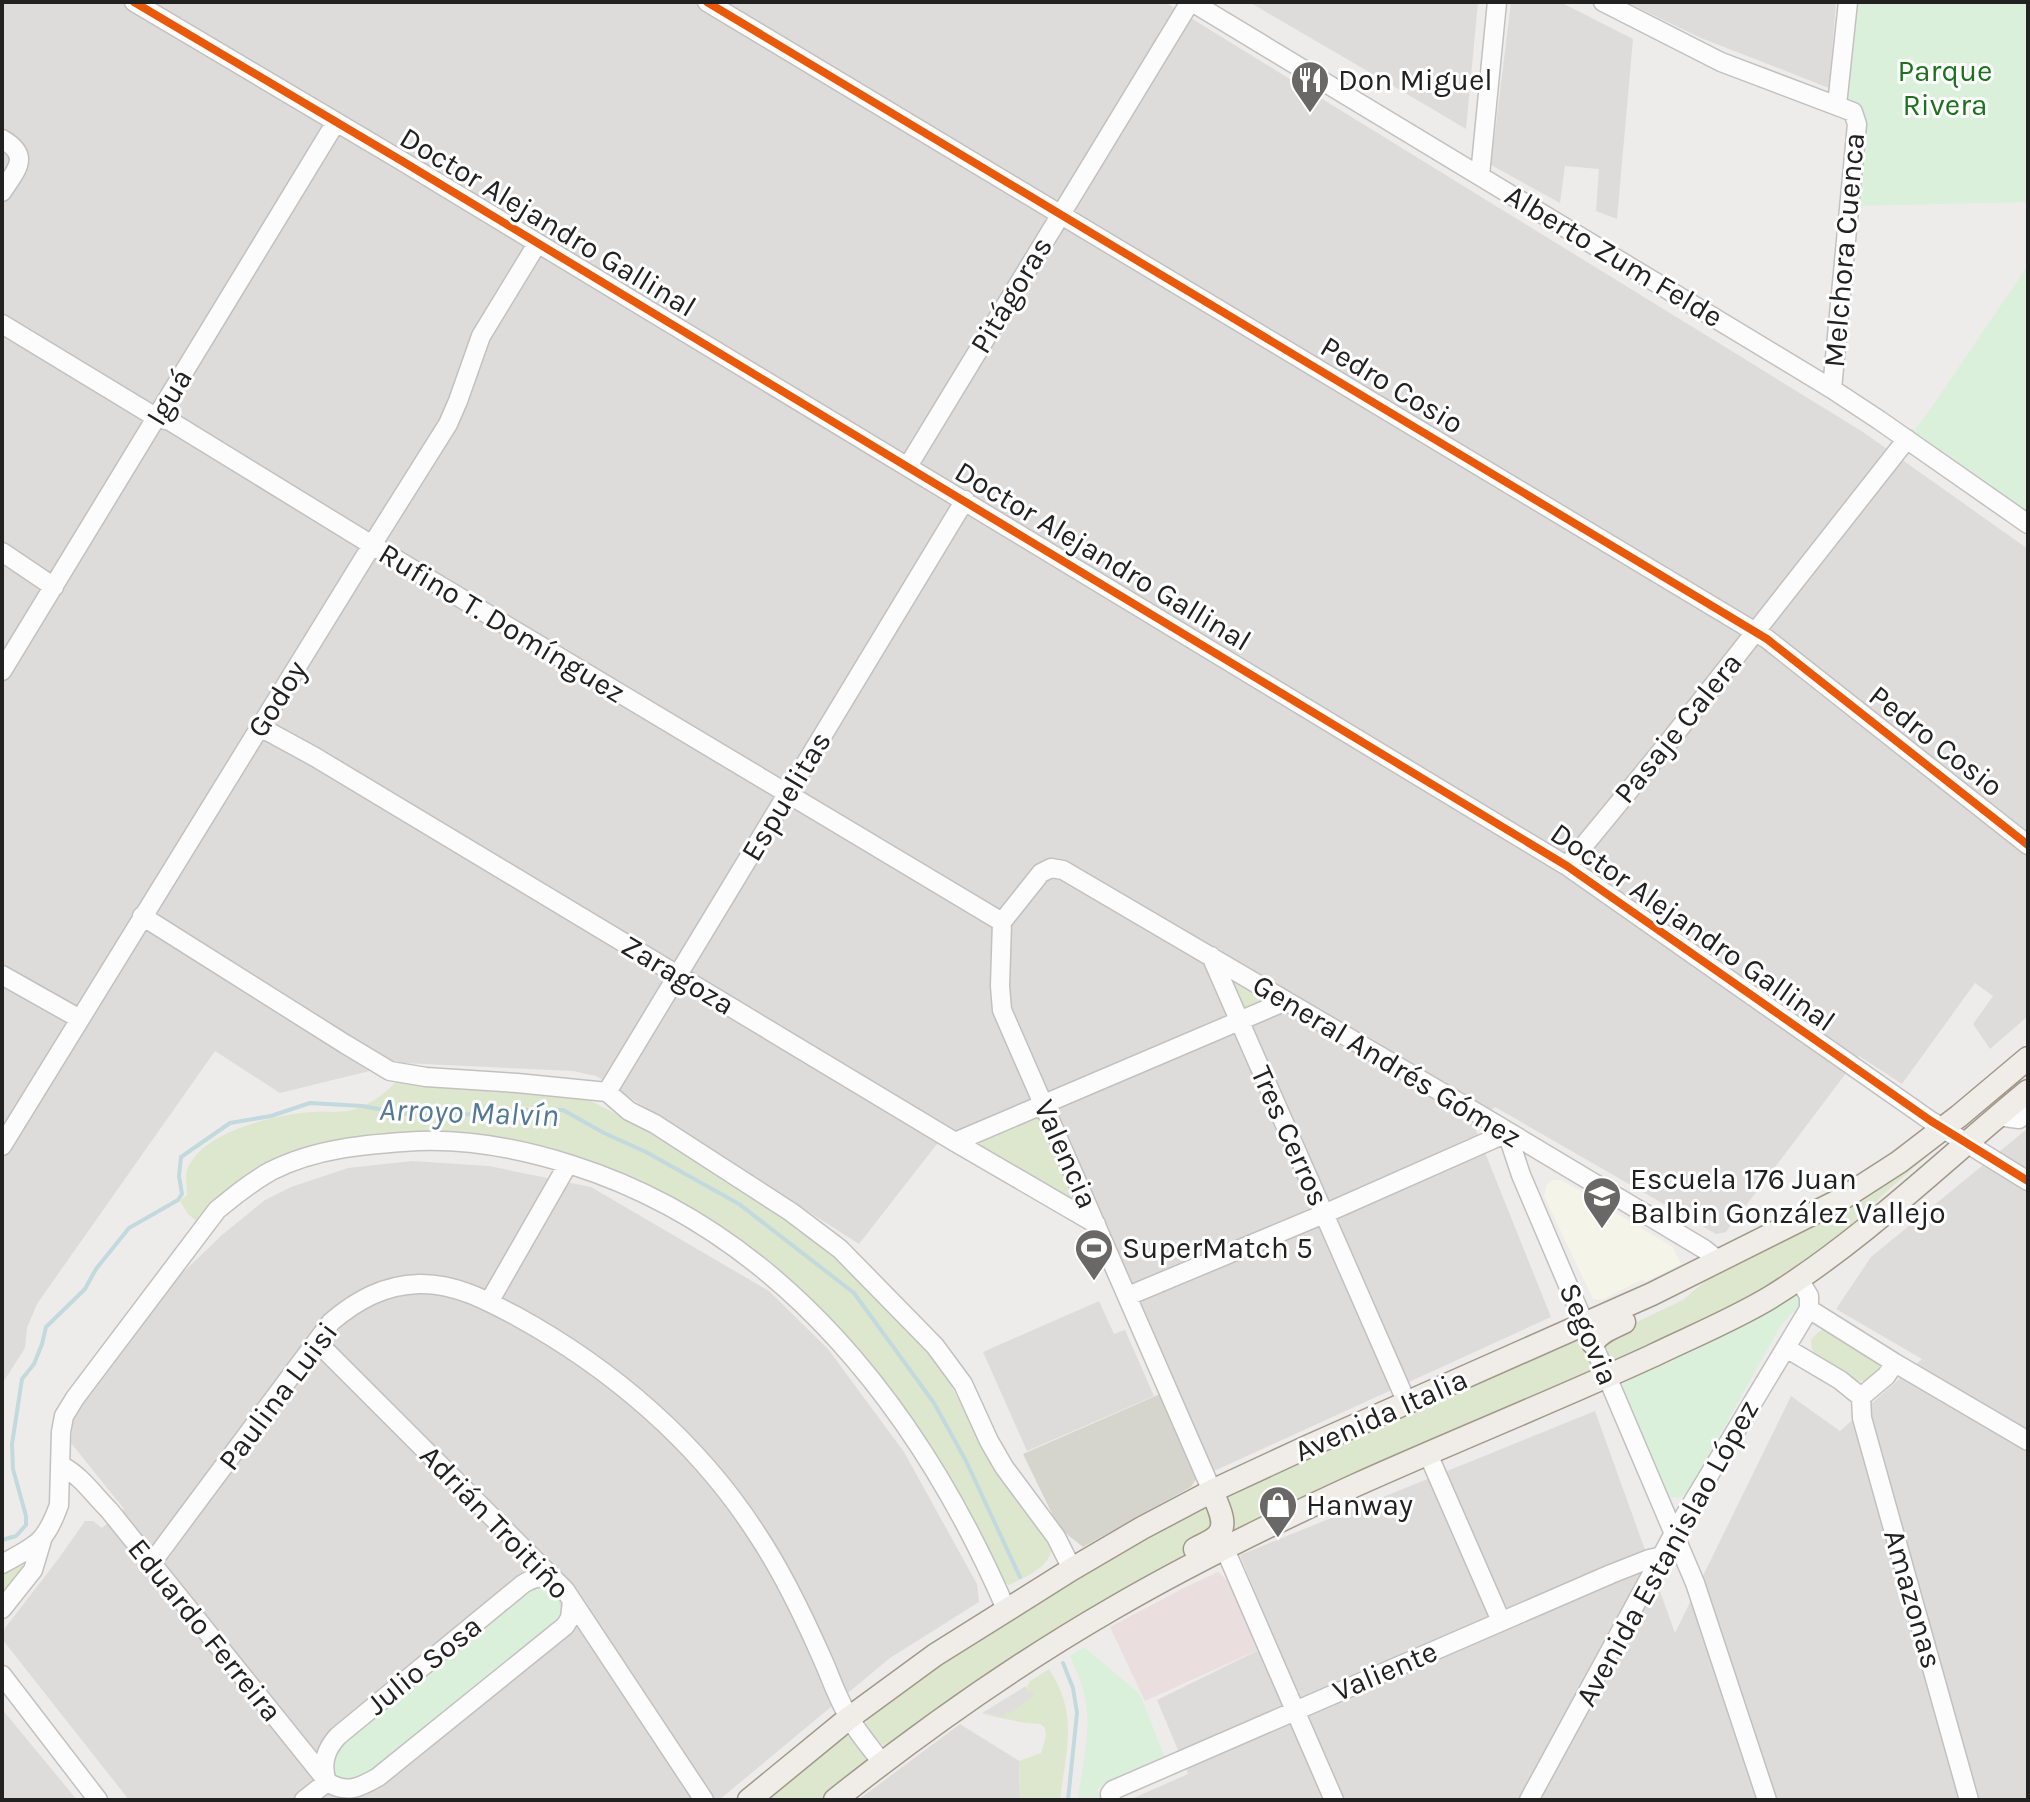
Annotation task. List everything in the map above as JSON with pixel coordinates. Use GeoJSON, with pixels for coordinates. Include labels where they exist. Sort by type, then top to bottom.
{"type":"FeatureCollection","features":[{"type":"Feature","properties":{"kind":"main road","name":"Avenida Italia"},"geometry":{"type":"LineString","coordinates":[[749,1800],[849,1718],[935,1655],[1142,1528],[1212,1491],[1407,1403],[1589,1334],[1691,1275],[1840,1200],[1943,1129],[2028,1058]]}},
{"type":"Feature","properties":{"kind":"main road"},"geometry":{"type":"LineString","coordinates":[[1966,1144],[1964,1131],[1967,1124],[2014,1085],[2028,1067]]}},
{"type":"Feature","properties":{"kind":"main road","name":"Avenida Italia"},"geometry":{"type":"LineString","coordinates":[[835,1800],[1003,1677],[1145,1589],[1224,1547],[1359,1484],[1607,1377],[1768,1299],[1860,1232],[2028,1091]]}},
{"type":"Feature","properties":{"kind":"main road"},"geometry":{"type":"LineString","coordinates":[[1860,1232],[1879,1205],[1941,1148],[1945,1141],[1943,1129]]}},
{"type":"Feature","properties":{"kind":"main road"},"geometry":{"type":"LineString","coordinates":[[1145,1589],[1165,1565],[1218,1536],[1221,1517],[1212,1491]]}},
{"type":"Feature","properties":{"kind":"street","name":"Doctor Alejandro Gallinal"},"geometry":{"type":"LineString","coordinates":[[134,2],[965,500],[1567,866],[1943,1129],[2028,1181]]}},
{"type":"Feature","properties":{"kind":"street","name":"Pedro Cosio"},"geometry":{"type":"LineString","coordinates":[[707,2],[1767,639],[2028,845]]}},
{"type":"Feature","properties":{"kind":"street","name":"Pitágoras"},"geometry":{"type":"LineString","coordinates":[[908,466],[1191,2]]}},
{"type":"Feature","properties":{"kind":"street","name":"Alberto Zum Felde"},"geometry":{"type":"LineString","coordinates":[[1191,2],[1832,389],[2028,524]]}},
{"type":"Feature","properties":{"kind":"street"},"geometry":{"type":"LineString","coordinates":[[1480,175],[1497,2]]}},
{"type":"Feature","properties":{"kind":"street"},"geometry":{"type":"LineString","coordinates":[[1603,2],[1721,62],[1845,109]]}},
{"type":"Feature","properties":{"kind":"street","name":"Melchora Cuenca"},"geometry":{"type":"LineString","coordinates":[[1832,389],[1857,124],[1845,109],[1848,2]]}},
{"type":"Feature","properties":{"kind":"street","name":"Iguá"},"geometry":{"type":"LineString","coordinates":[[2,671],[336,122]]}},
{"type":"Feature","properties":{"kind":"street"},"geometry":{"type":"LineString","coordinates":[[2,139],[16,149],[20,162],[2,192]]}},
{"type":"Feature","properties":{"kind":"street","name":"Godoy"},"geometry":{"type":"LineString","coordinates":[[2,1146],[448,424],[481,336],[537,244]]}},
{"type":"Feature","properties":{"kind":"street","name":"Rufino T. Domínguez"},"geometry":{"type":"LineString","coordinates":[[2,324],[157,418],[170,421],[1002,922]]}},
{"type":"Feature","properties":{"kind":"street","name":"Pasaje Calera"},"geometry":{"type":"LineString","coordinates":[[1567,866],[1907,439]]}},
{"type":"Feature","properties":{"kind":"street","name":"Espuelitas"},"geometry":{"type":"LineString","coordinates":[[607,1092],[965,500]]}},
{"type":"Feature","properties":{"kind":"street"},"geometry":{"type":"LineString","coordinates":[[2,552],[54,587]]}},
{"type":"Feature","properties":{"kind":"street","name":"Zaragoza"},"geometry":{"type":"LineString","coordinates":[[260,727],[1096,1224]]}},
{"type":"Feature","properties":{"kind":"street","name":"General Andrés Gómez"},"geometry":{"type":"LineString","coordinates":[[1002,922],[1041,873],[1051,868],[1063,870],[1704,1249],[1719,1261]]}},
{"type":"Feature","properties":{"kind":"street"},"geometry":{"type":"LineString","coordinates":[[142,916],[390,1071],[426,1077],[607,1092],[629,1111],[655,1124],[791,1212],[840,1249],[935,1346],[963,1384],[1004,1467],[1056,1537],[1072,1569]]}},
{"type":"Feature","properties":{"kind":"street","name":"Valencia"},"geometry":{"type":"LineString","coordinates":[[1002,922],[1002,1010],[1212,1491]]}},
{"type":"Feature","properties":{"kind":"street","name":"Tres Cerros"},"geometry":{"type":"LineString","coordinates":[[1211,956],[1407,1403]]}},
{"type":"Feature","properties":{"kind":"street"},"geometry":{"type":"LineString","coordinates":[[2,975],[80,1019]]}},
{"type":"Feature","properties":{"kind":"street"},"geometry":{"type":"LineString","coordinates":[[955,1142],[1286,1001]]}},
{"type":"Feature","properties":{"kind":"street"},"geometry":{"type":"LineString","coordinates":[[1998,1116],[2019,1119],[2028,1112]]}},
{"type":"Feature","properties":{"kind":"street"},"geometry":{"type":"LineString","coordinates":[[1128,1296],[1507,1133]]}},
{"type":"Feature","properties":{"kind":"street","name":"Segovia"},"geometry":{"type":"LineString","coordinates":[[1507,1133],[1521,1175],[1695,1583],[1767,1800]]}},
{"type":"Feature","properties":{"kind":"street"},"geometry":{"type":"LineString","coordinates":[[2,1609],[33,1570],[42,1540],[59,1505],[64,1416],[81,1388],[217,1210],[271,1171],[305,1158],[377,1144],[439,1140],[492,1145],[540,1155],[608,1177],[682,1214],[761,1267],[803,1302],[856,1361],[912,1435],[941,1480],[1006,1609]]}},
{"type":"Feature","properties":{"kind":"street"},"geometry":{"type":"LineString","coordinates":[[489,1302],[568,1164]]}},
{"type":"Feature","properties":{"kind":"street"},"geometry":{"type":"LineString","coordinates":[[1799,1279],[1809,1296],[1809,1309],[2028,1441]]}},
{"type":"Feature","properties":{"kind":"street","name":"Paulina Luisi"},"geometry":{"type":"LineString","coordinates":[[149,1561],[159,1553],[331,1322],[361,1299],[396,1287],[418,1284],[457,1289],[489,1302],[567,1346],[601,1370],[646,1407],[712,1472],[757,1533],[778,1568],[849,1718],[882,1763]]}},
{"type":"Feature","properties":{"kind":"street","name":"Avenida Estanislao López"},"geometry":{"type":"LineString","coordinates":[[1529,1800],[1673,1535],[1809,1309]]}},
{"type":"Feature","properties":{"kind":"street","name":"Adrián Troitiño"},"geometry":{"type":"LineString","coordinates":[[317,1342],[555,1580],[704,1800]]}},
{"type":"Feature","properties":{"kind":"street"},"geometry":{"type":"LineString","coordinates":[[1786,1348],[1840,1380],[1861,1397],[1886,1376],[1895,1363]]}},
{"type":"Feature","properties":{"kind":"street","name":"Amazonas"},"geometry":{"type":"LineString","coordinates":[[1861,1397],[1862,1418],[1969,1800]]}},
{"type":"Feature","properties":{"kind":"street"},"geometry":{"type":"LineString","coordinates":[[1428,1454],[1501,1621]]}},
{"type":"Feature","properties":{"kind":"street","name":"Eduardo Ferreira"},"geometry":{"type":"LineString","coordinates":[[62,1466],[70,1470],[109,1510],[342,1800]]}},
{"type":"Feature","properties":{"kind":"street"},"geometry":{"type":"LineString","coordinates":[[59,1505],[82,1494],[95,1497]]}},
{"type":"Feature","properties":{"kind":"street"},"geometry":{"type":"LineString","coordinates":[[2,1564],[42,1540]]}},
{"type":"Feature","properties":{"kind":"street"},"geometry":{"type":"LineString","coordinates":[[1224,1547],[1334,1800]]}},
{"type":"Feature","properties":{"kind":"street","name":"Valiente"},"geometry":{"type":"LineString","coordinates":[[1110,1797],[1113,1790],[1295,1710],[1638,1563],[1663,1556]]}},
{"type":"Feature","properties":{"kind":"street","name":"Julio Sosa"},"geometry":{"type":"LineString","coordinates":[[555,1580],[538,1577],[523,1584],[338,1736],[326,1753],[323,1766],[327,1782],[347,1789],[378,1777],[565,1626],[570,1618],[572,1601]]}},
{"type":"Feature","properties":{"kind":"street"},"geometry":{"type":"LineString","coordinates":[[2,1675],[98,1800]]}},
{"type":"Feature","properties":{"kind":"street"},"geometry":{"type":"LineString","coordinates":[[304,1800],[327,1782]]}},
{"type":"Feature","properties":{"kind":"shaded area"},"geometry":{"type":"Polygon","coordinates":[[[2,2],[1165,2],[1863,432],[2028,549],[2028,1016],[1990,1049],[1973,1024],[1993,996],[1975,983],[1902,1084],[1859,1056],[1726,1232],[1716,1234],[1495,1107],[1474,1125],[1551,1317],[1212,1472],[1047,1091],[937,1144],[859,1244],[596,1076],[573,1071],[402,1063],[280,1093],[215,1051],[37,1304],[27,1328],[25,1348],[2,1384],[2,2]]]}},
{"type":"Feature","properties":{"kind":"shaded area"},"geometry":{"type":"Polygon","coordinates":[[[1249,2],[1478,2],[1466,129],[1429,107],[1249,2]]]}},
{"type":"Feature","properties":{"kind":"shaded area"},"geometry":{"type":"Polygon","coordinates":[[[1511,2],[1560,2],[1633,39],[1617,219],[1596,211],[1599,169],[1565,166],[1560,203],[1491,165],[1511,2]]]}},
{"type":"Feature","properties":{"kind":"shaded area"},"geometry":{"type":"Polygon","coordinates":[[[1626,2],[1836,2],[1829,88],[1701,38],[1626,2]]]}},
{"type":"Feature","properties":{"kind":"shaded area"},"geometry":{"type":"Polygon","coordinates":[[[2028,1128],[2028,1800],[1129,1800],[1188,1774],[1157,1700],[1275,1642],[1240,1555],[1595,1411],[1675,1633],[1791,1396],[1840,1431],[1922,1359],[1836,1309],[1871,1257],[2028,1128]]]}},
{"type":"Feature","properties":{"kind":"shaded area"},"geometry":{"type":"Polygon","coordinates":[[[412,1161],[489,1166],[591,1187],[769,1291],[828,1349],[904,1452],[977,1584],[979,1602],[890,1658],[719,1800],[129,1800],[2,1639],[5,1628],[85,1521],[93,1521],[102,1528],[124,1509],[71,1443],[73,1420],[89,1393],[172,1283],[222,1235],[265,1200],[291,1187],[348,1168],[412,1161]]]}},
{"type":"Feature","properties":{"kind":"shaded area","name":"Escuela 176 Juan Balbin González Vallejo"},"geometry":{"type":"Polygon","coordinates":[[[1561,1180],[1673,1247],[1681,1264],[1602,1300],[1593,1299],[1544,1196],[1547,1184],[1561,1180]]]}},
{"type":"Feature","properties":{"kind":"shaded area"},"geometry":{"type":"Polygon","coordinates":[[[1099,1301],[1114,1334],[1125,1330],[1154,1396],[1027,1451],[983,1352],[1099,1301]]]}},
{"type":"Feature","properties":{"kind":"shaded area"},"geometry":{"type":"Polygon","coordinates":[[[1160,1394],[1197,1478],[1191,1487],[1083,1547],[1059,1528],[1023,1454],[1160,1394]]]}},
{"type":"Feature","properties":{"kind":"shaded area"},"geometry":{"type":"Polygon","coordinates":[[[1218,1572],[1231,1584],[1260,1649],[1145,1701],[1110,1627],[1218,1572]]]}},
{"type":"Feature","properties":{"kind":"shaded area"},"geometry":{"type":"Polygon","coordinates":[[[1026,1686],[1026,1692],[1034,1692],[1032,1698],[1028,1698],[1018,1709],[1013,1709],[1012,1713],[1006,1712],[1005,1717],[982,1713],[1026,1686]]]}},
{"type":"Feature","properties":{"kind":"shaded area"},"geometry":{"type":"Polygon","coordinates":[[[2,1709],[77,1800],[2,1800],[2,1709]]]}},
{"type":"Feature","properties":{"kind":"shaded area"},"geometry":{"type":"Polygon","coordinates":[[[960,1724],[1019,1761],[1020,1800],[858,1800],[960,1724]]]}},
{"type":"Feature","properties":{"kind":"green space","name":"Parque Rivera"},"geometry":{"type":"Polygon","coordinates":[[[1853,2],[2028,2],[2028,202],[1855,206],[1864,110],[1842,101],[1853,2]]]}},
{"type":"Feature","properties":{"kind":"green space"},"geometry":{"type":"Polygon","coordinates":[[[2028,265],[2028,513],[1912,433],[2028,265]]]}},
{"type":"Feature","properties":{"kind":"green space"},"geometry":{"type":"Polygon","coordinates":[[[1239,981],[1262,997],[1261,1002],[1249,1009],[1243,1008],[1232,985],[1239,981]]]}},
{"type":"Feature","properties":{"kind":"green space"},"geometry":{"type":"Polygon","coordinates":[[[400,1078],[587,1099],[626,1119],[641,1123],[707,1162],[836,1255],[921,1344],[947,1378],[988,1456],[1052,1540],[1052,1549],[1045,1563],[1009,1585],[1003,1582],[841,1336],[801,1291],[713,1221],[636,1179],[562,1151],[477,1134],[331,1143],[199,1223],[188,1214],[180,1201],[187,1195],[186,1173],[195,1156],[223,1135],[278,1117],[355,1109],[368,1104],[400,1078]]]}},
{"type":"Feature","properties":{"kind":"green space"},"geometry":{"type":"Polygon","coordinates":[[[1034,1118],[1042,1119],[1076,1203],[978,1146],[981,1141],[1034,1118]]]}},
{"type":"Feature","properties":{"kind":"green space"},"geometry":{"type":"Polygon","coordinates":[[[1932,1149],[1839,1237],[1770,1286],[1707,1321],[1617,1362],[1605,1354],[1604,1339],[1683,1300],[1710,1277],[1932,1149]]]}},
{"type":"Feature","properties":{"kind":"green space"},"geometry":{"type":"Polygon","coordinates":[[[1797,1294],[1801,1296],[1802,1308],[1791,1314],[1780,1327],[1688,1492],[1677,1498],[1665,1494],[1621,1390],[1626,1380],[1712,1341],[1797,1294]]]}},
{"type":"Feature","properties":{"kind":"green space"},"geometry":{"type":"Polygon","coordinates":[[[1824,1329],[1879,1362],[1879,1372],[1869,1381],[1857,1381],[1816,1355],[1811,1340],[1824,1329]]]}},
{"type":"Feature","properties":{"kind":"green space"},"geometry":{"type":"Polygon","coordinates":[[[1577,1341],[1590,1356],[1588,1374],[1348,1479],[893,1744],[879,1744],[869,1734],[865,1724],[872,1713],[1005,1621],[1145,1538],[1282,1468],[1577,1341]]]}},
{"type":"Feature","properties":{"kind":"green space"},"geometry":{"type":"Polygon","coordinates":[[[26,1564],[24,1572],[2,1594],[2,1574],[26,1564]]]}},
{"type":"Feature","properties":{"kind":"green space"},"geometry":{"type":"Polygon","coordinates":[[[541,1585],[555,1592],[563,1612],[559,1621],[363,1782],[343,1783],[332,1767],[331,1748],[519,1594],[541,1585]]]}},
{"type":"Feature","properties":{"kind":"green space"},"geometry":{"type":"Polygon","coordinates":[[[1084,1647],[1140,1694],[1165,1758],[1097,1789],[1101,1800],[1078,1800],[1087,1716],[1084,1692],[1070,1656],[1084,1647]]]}},
{"type":"Feature","properties":{"kind":"green space"},"geometry":{"type":"Polygon","coordinates":[[[1049,1669],[1064,1702],[1067,1717],[1067,1748],[1060,1800],[1020,1800],[1019,1761],[1041,1753],[1045,1728],[1040,1724],[981,1714],[1005,1716],[1006,1712],[1018,1706],[1030,1681],[1049,1669]]]}},
{"type":"Feature","properties":{"kind":"green space"},"geometry":{"type":"Polygon","coordinates":[[[843,1737],[854,1738],[864,1753],[864,1764],[822,1800],[764,1800],[843,1737]]]}},
{"type":"Feature","properties":{"kind":"waterway","name":"Arroyo Malvín"},"geometry":{"type":"LineString","coordinates":[[2,1540],[16,1536],[26,1525],[13,1469],[12,1444],[22,1379],[34,1364],[46,1327],[85,1289],[96,1269],[129,1228],[178,1200],[182,1194],[179,1176],[181,1157],[230,1123],[271,1116],[310,1103],[362,1106],[412,1115],[563,1110],[739,1204],[854,1293],[934,1403],[966,1461],[1020,1577]]}},
{"type":"Feature","properties":{"kind":"waterway","name":"Arroyo Malvín"},"geometry":{"type":"LineString","coordinates":[[1063,1663],[1073,1688],[1077,1713],[1068,1800]]}},
{"type":"Feature","properties":{"kind":"cycle path"},"geometry":{"type":"LineString","coordinates":[[134,2],[1567,866],[1931,1121],[2028,1181]]}},
{"type":"Feature","properties":{"kind":"cycle path"},"geometry":{"type":"LineString","coordinates":[[707,2],[1767,639],[2028,845]]}},
{"type":"Feature","properties":{"kind":"place","name":"Don Miguel"},"geometry":{"type":"Point","coordinates":[1310,114]}},
{"type":"Feature","properties":{"kind":"place","name":"Escuela 176 Juan Balbin González Vallejo"},"geometry":{"type":"Point","coordinates":[1602,1230]}},
{"type":"Feature","properties":{"kind":"place","name":"SuperMatch 5"},"geometry":{"type":"Point","coordinates":[1094,1282]}},
{"type":"Feature","properties":{"kind":"place","name":"Hanway"},"geometry":{"type":"Point","coordinates":[1278,1539]}}]}
